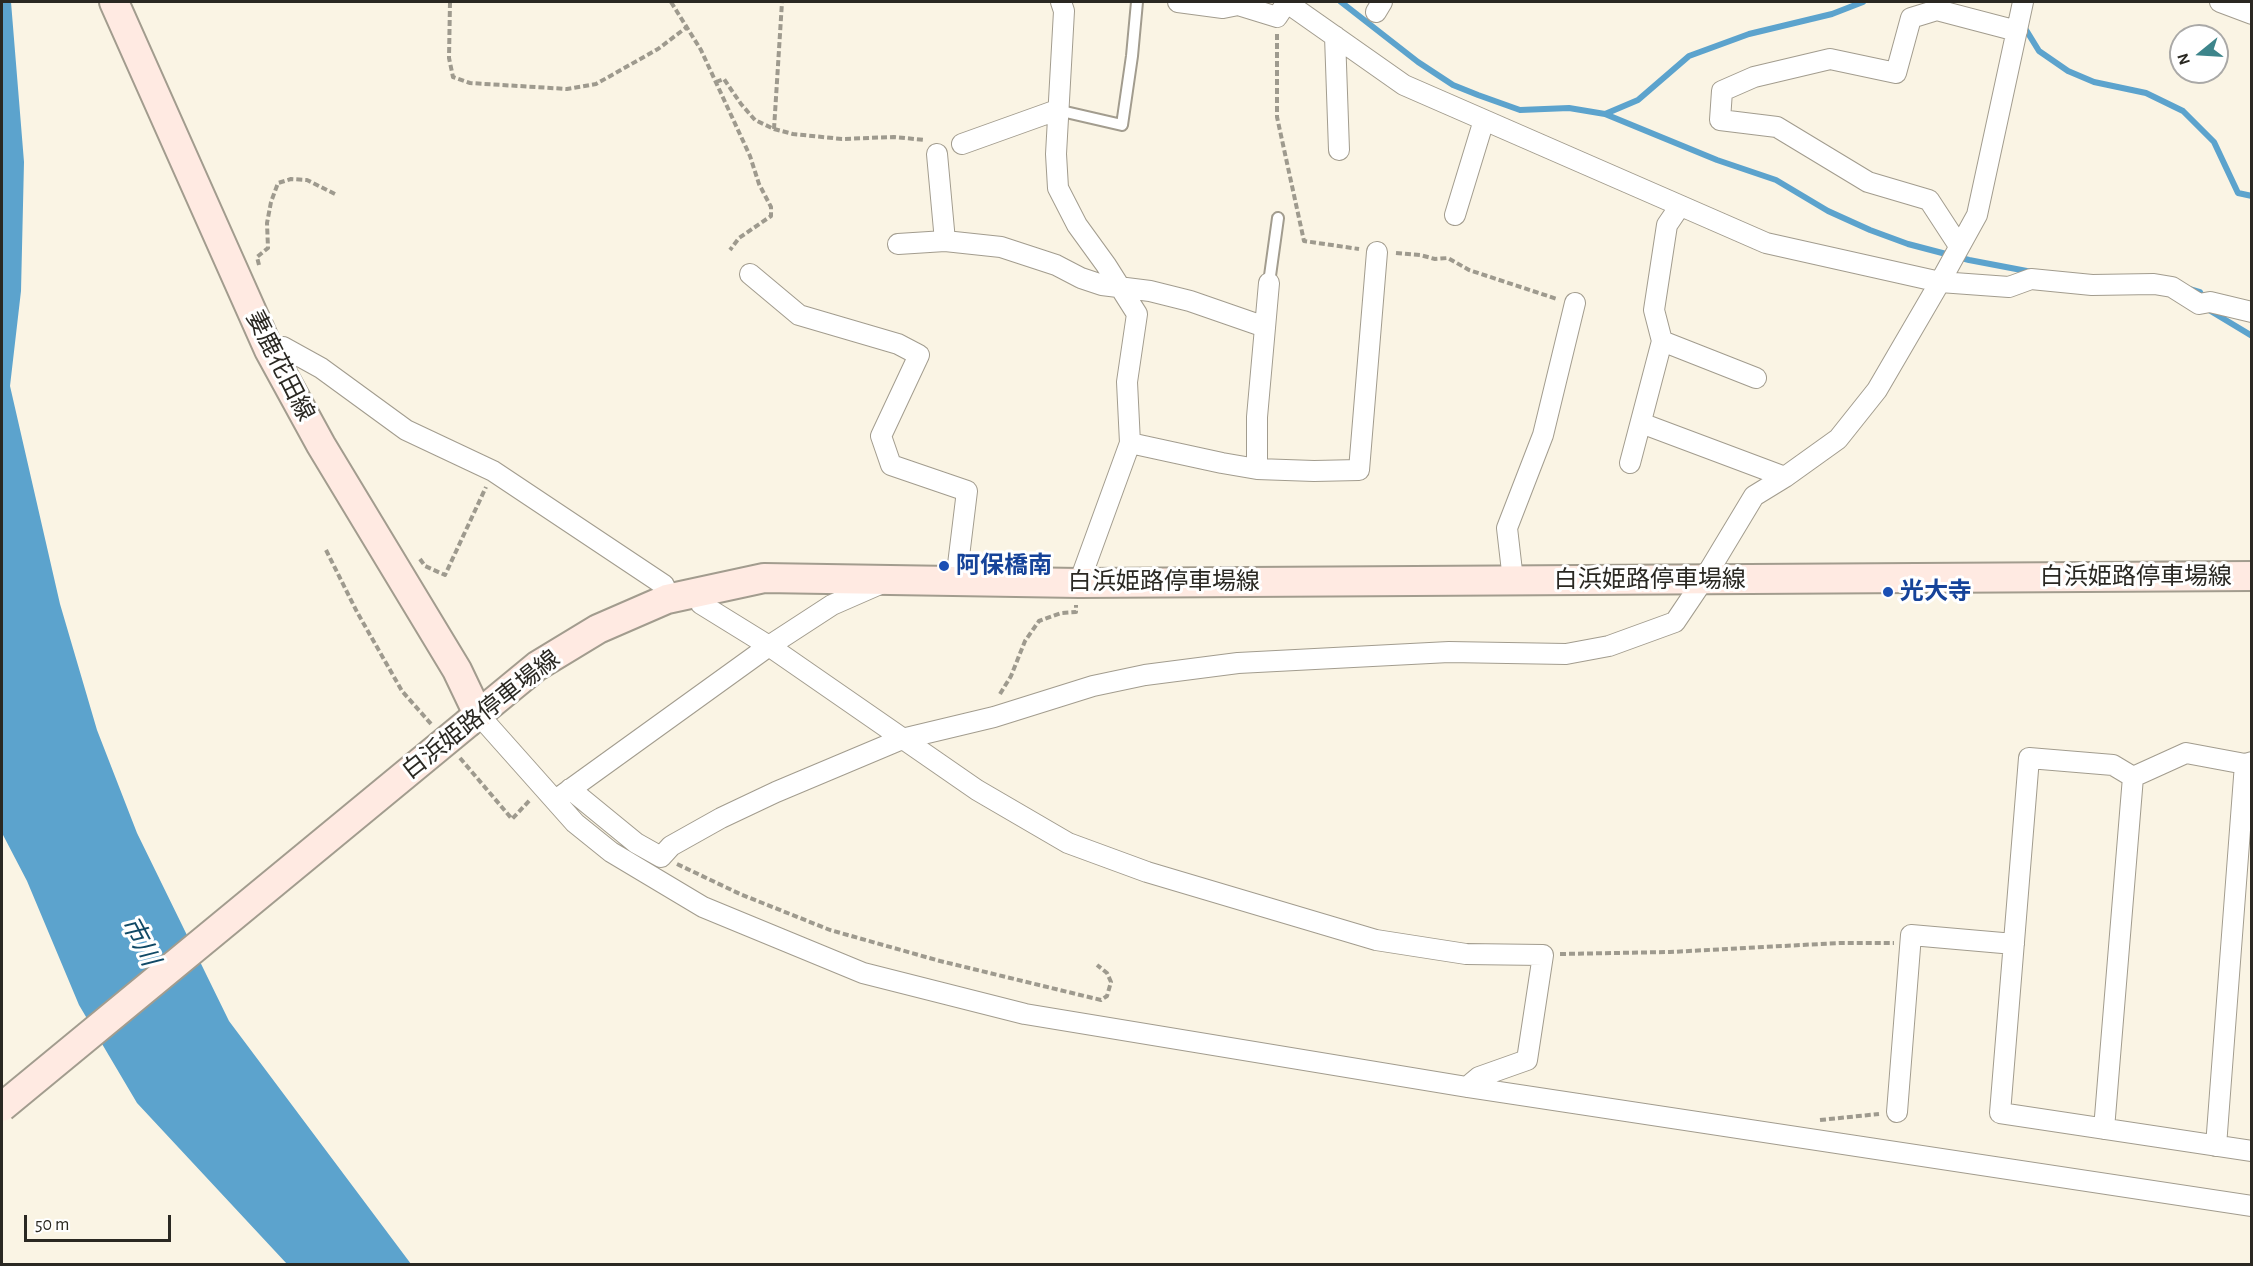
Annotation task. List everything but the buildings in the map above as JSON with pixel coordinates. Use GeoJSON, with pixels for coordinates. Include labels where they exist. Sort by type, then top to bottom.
{"type":"FeatureCollection","features":[{"type":"Feature","properties":{"kind":"main road","name":"妻鹿花田線"},"geometry":{"type":"LineString","coordinates":[[114,2],[269,350],[321,445],[457,670],[473,718]]}},
{"type":"Feature","properties":{"kind":"main road","name":"白浜姫路停車場線"},"geometry":{"type":"LineString","coordinates":[[2,1107],[473,718],[547,660],[598,629],[667,599],[764,578],[1079,583],[2252,576]]}},
{"type":"Feature","properties":{"kind":"street"},"geometry":{"type":"LineString","coordinates":[[1061,2],[1064,11],[1057,110],[1058,188],[1077,225],[1137,314],[1127,382],[1130,443],[1079,583]]}},
{"type":"Feature","properties":{"kind":"street"},"geometry":{"type":"LineString","coordinates":[[1178,2],[1223,8],[1238,5],[1284,7],[1335,36],[1404,85],[1766,243],[1940,282],[2009,287],[2031,279],[2092,285],[2154,284],[2172,287],[2205,303],[2252,312]]}},
{"type":"Feature","properties":{"kind":"street"},"geometry":{"type":"LineString","coordinates":[[2220,2],[2252,14]]}},
{"type":"Feature","properties":{"kind":"street"},"geometry":{"type":"LineString","coordinates":[[473,718],[556,791],[661,857],[671,846],[721,818],[776,792],[902,739],[994,717],[1093,686],[1145,675],[1238,663],[1449,652],[1566,654],[1609,646],[1675,622],[1754,496],[1838,439],[1877,390],[1940,282],[1977,215],[2022,3]]}},
{"type":"Feature","properties":{"kind":"street"},"geometry":{"type":"LineString","coordinates":[[1959,246],[1929,200],[1868,182],[1777,127],[1720,120],[1722,91],[1754,77],[1830,60],[1896,73],[1911,18],[1937,10],[2017,31]]}},
{"type":"Feature","properties":{"kind":"street"},"geometry":{"type":"LineString","coordinates":[[1335,36],[1339,150]]}},
{"type":"Feature","properties":{"kind":"street"},"geometry":{"type":"LineString","coordinates":[[962,144],[1057,110]]}},
{"type":"Feature","properties":{"kind":"street"},"geometry":{"type":"LineString","coordinates":[[1455,215],[1484,120]]}},
{"type":"Feature","properties":{"kind":"street"},"geometry":{"type":"LineString","coordinates":[[937,154],[945,241]]}},
{"type":"Feature","properties":{"kind":"street"},"geometry":{"type":"LineString","coordinates":[[1630,463],[1662,341],[1654,310],[1667,225],[1680,206]]}},
{"type":"Feature","properties":{"kind":"street"},"geometry":{"type":"LineString","coordinates":[[898,244],[945,241],[1001,248],[1056,265],[1081,278],[1102,285],[1150,291],[1190,301],[1264,327]]}},
{"type":"Feature","properties":{"kind":"street"},"geometry":{"type":"LineString","coordinates":[[1130,443],[1257,469],[1359,470],[1377,252]]}},
{"type":"Feature","properties":{"kind":"street"},"geometry":{"type":"LineString","coordinates":[[750,273],[799,315],[898,344],[919,354],[881,436],[891,465],[968,492],[956,581]]}},
{"type":"Feature","properties":{"kind":"street"},"geometry":{"type":"LineString","coordinates":[[1257,469],[1257,417],[1269,283]]}},
{"type":"Feature","properties":{"kind":"street"},"geometry":{"type":"LineString","coordinates":[[1513,580],[1507,528],[1543,435],[1575,303]]}},
{"type":"Feature","properties":{"kind":"street"},"geometry":{"type":"LineString","coordinates":[[1662,341],[1756,378]]}},
{"type":"Feature","properties":{"kind":"street"},"geometry":{"type":"LineString","coordinates":[[269,350],[283,347],[321,368],[406,430],[493,471],[664,585]]}},
{"type":"Feature","properties":{"kind":"street"},"geometry":{"type":"LineString","coordinates":[[1641,423],[1785,477]]}},
{"type":"Feature","properties":{"kind":"street"},"geometry":{"type":"LineString","coordinates":[[556,791],[832,605],[891,579]]}},
{"type":"Feature","properties":{"kind":"street"},"geometry":{"type":"LineString","coordinates":[[701,604],[769,646],[977,790],[1068,843],[1147,872],[1376,940],[1466,954],[1543,954],[1527,1060],[1479,1077],[1467,1087]]}},
{"type":"Feature","properties":{"kind":"street"},"geometry":{"type":"LineString","coordinates":[[2133,777],[2186,753],[2248,763],[2216,1146]]}},
{"type":"Feature","properties":{"kind":"street"},"geometry":{"type":"LineString","coordinates":[[2133,777],[2113,765],[2029,758],[2000,1113],[2252,1151]]}},
{"type":"Feature","properties":{"kind":"street"},"geometry":{"type":"LineString","coordinates":[[2104,1129],[2133,777]]}},
{"type":"Feature","properties":{"kind":"street"},"geometry":{"type":"LineString","coordinates":[[556,791],[575,823],[611,852],[703,908],[863,973],[1025,1014],[1467,1087],[2252,1206]]}},
{"type":"Feature","properties":{"kind":"street"},"geometry":{"type":"LineString","coordinates":[[1897,1112],[1911,934],[2014,944]]}},
{"type":"Feature","properties":{"kind":"lane"},"geometry":{"type":"LineString","coordinates":[[1057,110],[1122,125],[1137,2]]}},
{"type":"Feature","properties":{"kind":"lane"},"geometry":{"type":"LineString","coordinates":[[1269,283],[1278,218]]}},
{"type":"Feature","properties":{"kind":"path"},"geometry":{"type":"LineString","coordinates":[[450,2],[449,58],[453,77],[470,83],[567,89],[596,84],[658,49],[687,27]]}},
{"type":"Feature","properties":{"kind":"path"},"geometry":{"type":"LineString","coordinates":[[671,2],[701,50],[771,207],[771,216],[739,238],[730,250]]}},
{"type":"Feature","properties":{"kind":"path"},"geometry":{"type":"LineString","coordinates":[[774,129],[782,2]]}},
{"type":"Feature","properties":{"kind":"path"},"geometry":{"type":"LineString","coordinates":[[1284,7],[1277,117],[1304,241],[1377,252],[1420,255],[1435,259],[1448,258],[1470,270],[1549,297],[1575,303]]}},
{"type":"Feature","properties":{"kind":"path"},"geometry":{"type":"LineString","coordinates":[[716,82],[724,79],[755,120],[774,129],[793,134],[842,139],[894,137],[962,144]]}},
{"type":"Feature","properties":{"kind":"path"},"geometry":{"type":"LineString","coordinates":[[260,269],[257,257],[268,248],[267,223],[278,183],[291,179],[307,180],[337,195]]}},
{"type":"Feature","properties":{"kind":"path"},"geometry":{"type":"LineString","coordinates":[[415,553],[425,566],[445,575],[493,471]]}},
{"type":"Feature","properties":{"kind":"path"},"geometry":{"type":"LineString","coordinates":[[326,550],[357,612],[402,691],[439,734]]}},
{"type":"Feature","properties":{"kind":"path"},"geometry":{"type":"LineString","coordinates":[[994,717],[994,705],[1011,676],[1025,641],[1039,621],[1061,613],[1076,612],[1079,583]]}},
{"type":"Feature","properties":{"kind":"path"},"geometry":{"type":"LineString","coordinates":[[454,751],[512,819],[556,791]]}},
{"type":"Feature","properties":{"kind":"path"},"geometry":{"type":"LineString","coordinates":[[661,857],[740,894],[830,930],[940,961],[1101,1000],[1107,996],[1111,982],[1107,973],[1097,965]]}},
{"type":"Feature","properties":{"kind":"path"},"geometry":{"type":"LineString","coordinates":[[1543,954],[1670,952],[1839,943],[1910,944]]}},
{"type":"Feature","properties":{"kind":"path"},"geometry":{"type":"LineString","coordinates":[[1816,1120],[1897,1112]]}},
{"type":"Feature","properties":{"kind":"water","name":"市川"},"geometry":{"type":"Polygon","coordinates":[[[2,2],[11,2],[24,162],[21,291],[10,386],[60,604],[97,730],[137,833],[229,1021],[411,1264],[287,1264],[137,1103],[79,1005],[27,881],[2,833],[2,2]]]}},
{"type":"Feature","properties":{"kind":"waterway"},"geometry":{"type":"LineString","coordinates":[[1341,2],[1418,62],[1453,85],[1478,95],[1520,110],[1569,108],[1605,114],[1717,160],[1776,180],[1828,211],[1870,230],[1908,244],[1969,260],[2032,272]]}},
{"type":"Feature","properties":{"kind":"waterway"},"geometry":{"type":"LineString","coordinates":[[1605,114],[1638,100],[1689,56],[1749,34],[1832,14],[1863,2]]}},
{"type":"Feature","properties":{"kind":"waterway"},"geometry":{"type":"LineString","coordinates":[[2023,25],[2039,51],[2068,71],[2094,82],[2146,93],[2183,111],[2214,142],[2238,193],[2252,196]]}},
{"type":"Feature","properties":{"kind":"waterway"},"geometry":{"type":"LineString","coordinates":[[2190,289],[2200,292],[2209,310],[2252,336]]}},
{"type":"Feature","properties":{"kind":"place","name":"阿保橋南"},"geometry":{"type":"Point","coordinates":[944,566]}},
{"type":"Feature","properties":{"kind":"place","name":"光大寺"},"geometry":{"type":"Point","coordinates":[1888,592]}}]}
